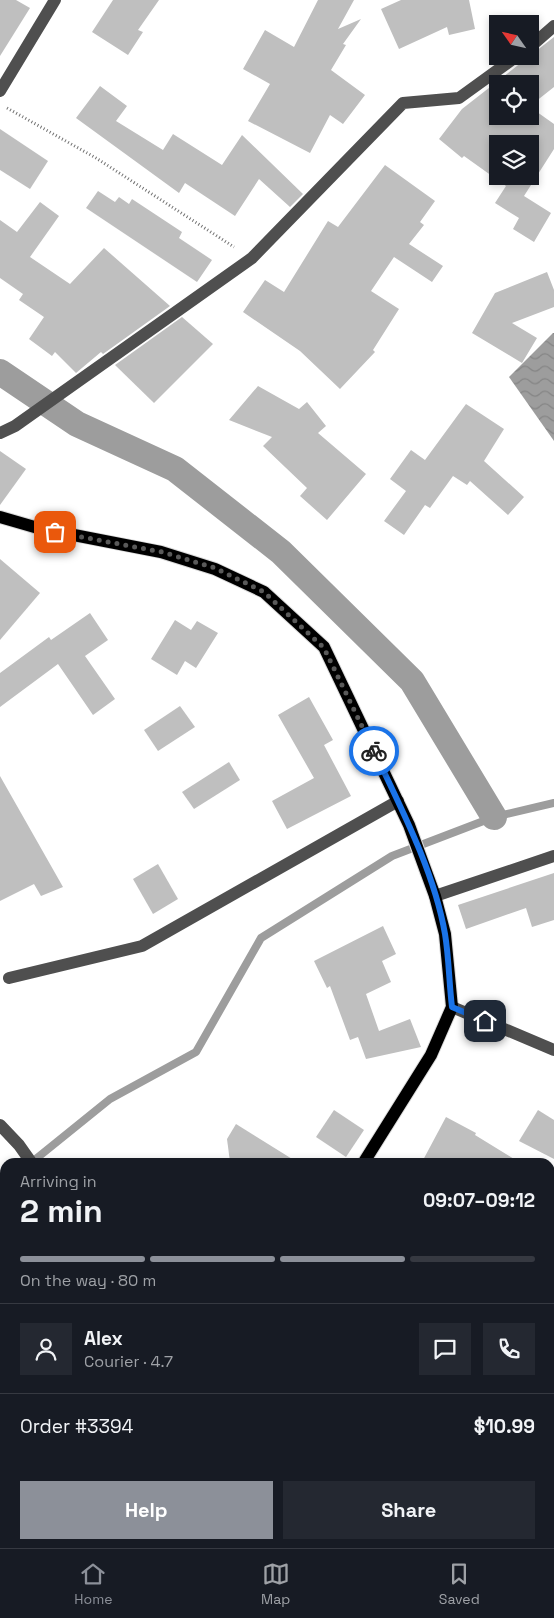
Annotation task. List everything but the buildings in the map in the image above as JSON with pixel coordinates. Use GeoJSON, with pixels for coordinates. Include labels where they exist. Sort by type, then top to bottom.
{"type":"FeatureCollection","features":[{"type":"Feature","properties":{"kind":"main road"},"geometry":{"type":"LineString","coordinates":[[0,517],[38,528],[162,552],[215,568],[264,592],[324,648],[409,825],[435,896],[445,934],[452,1007],[431,1055],[367,1158]]}},
{"type":"Feature","properties":{"kind":"street"},"geometry":{"type":"LineString","coordinates":[[0,91],[55,0]]}},
{"type":"Feature","properties":{"kind":"street"},"geometry":{"type":"LineString","coordinates":[[539,39],[554,26]]}},
{"type":"Feature","properties":{"kind":"street"},"geometry":{"type":"LineString","coordinates":[[0,433],[15,426],[252,258],[403,103],[459,98],[505,65]]}},
{"type":"Feature","properties":{"kind":"street"},"geometry":{"type":"LineString","coordinates":[[9,978],[142,946],[398,801]]}},
{"type":"Feature","properties":{"kind":"street"},"geometry":{"type":"LineString","coordinates":[[435,896],[554,856]]}},
{"type":"Feature","properties":{"kind":"street"},"geometry":{"type":"LineString","coordinates":[[452,1007],[554,1050]]}},
{"type":"Feature","properties":{"kind":"street"},"geometry":{"type":"LineString","coordinates":[[0,1125],[28,1158]]}},
{"type":"Feature","properties":{"kind":"path"},"geometry":{"type":"LineString","coordinates":[[0,104],[96,158],[252,258]]}},
{"type":"Feature","properties":{"kind":"water"},"geometry":{"type":"Polygon","coordinates":[[[554,333],[554,441],[509,377],[554,333]]]}},
{"type":"Feature","properties":{"kind":"waterway"},"geometry":{"type":"LineString","coordinates":[[0,372],[77,424],[175,469],[281,552],[412,681],[494,817]]}},
{"type":"Feature","properties":{"kind":"waterway"},"geometry":{"type":"LineString","coordinates":[[37,1158],[110,1099],[196,1052],[261,938],[392,856],[494,817],[554,803]]}},
{"type":"Feature","properties":{"kind":"way so far"},"geometry":{"type":"LineString","coordinates":[[55,532],[162,552],[215,568],[264,592],[324,648],[374,751]]}},
{"type":"Feature","properties":{"kind":"route"},"geometry":{"type":"LineString","coordinates":[[374,751],[409,825],[435,896],[445,934],[452,1007],[485,1021]]}}]}
